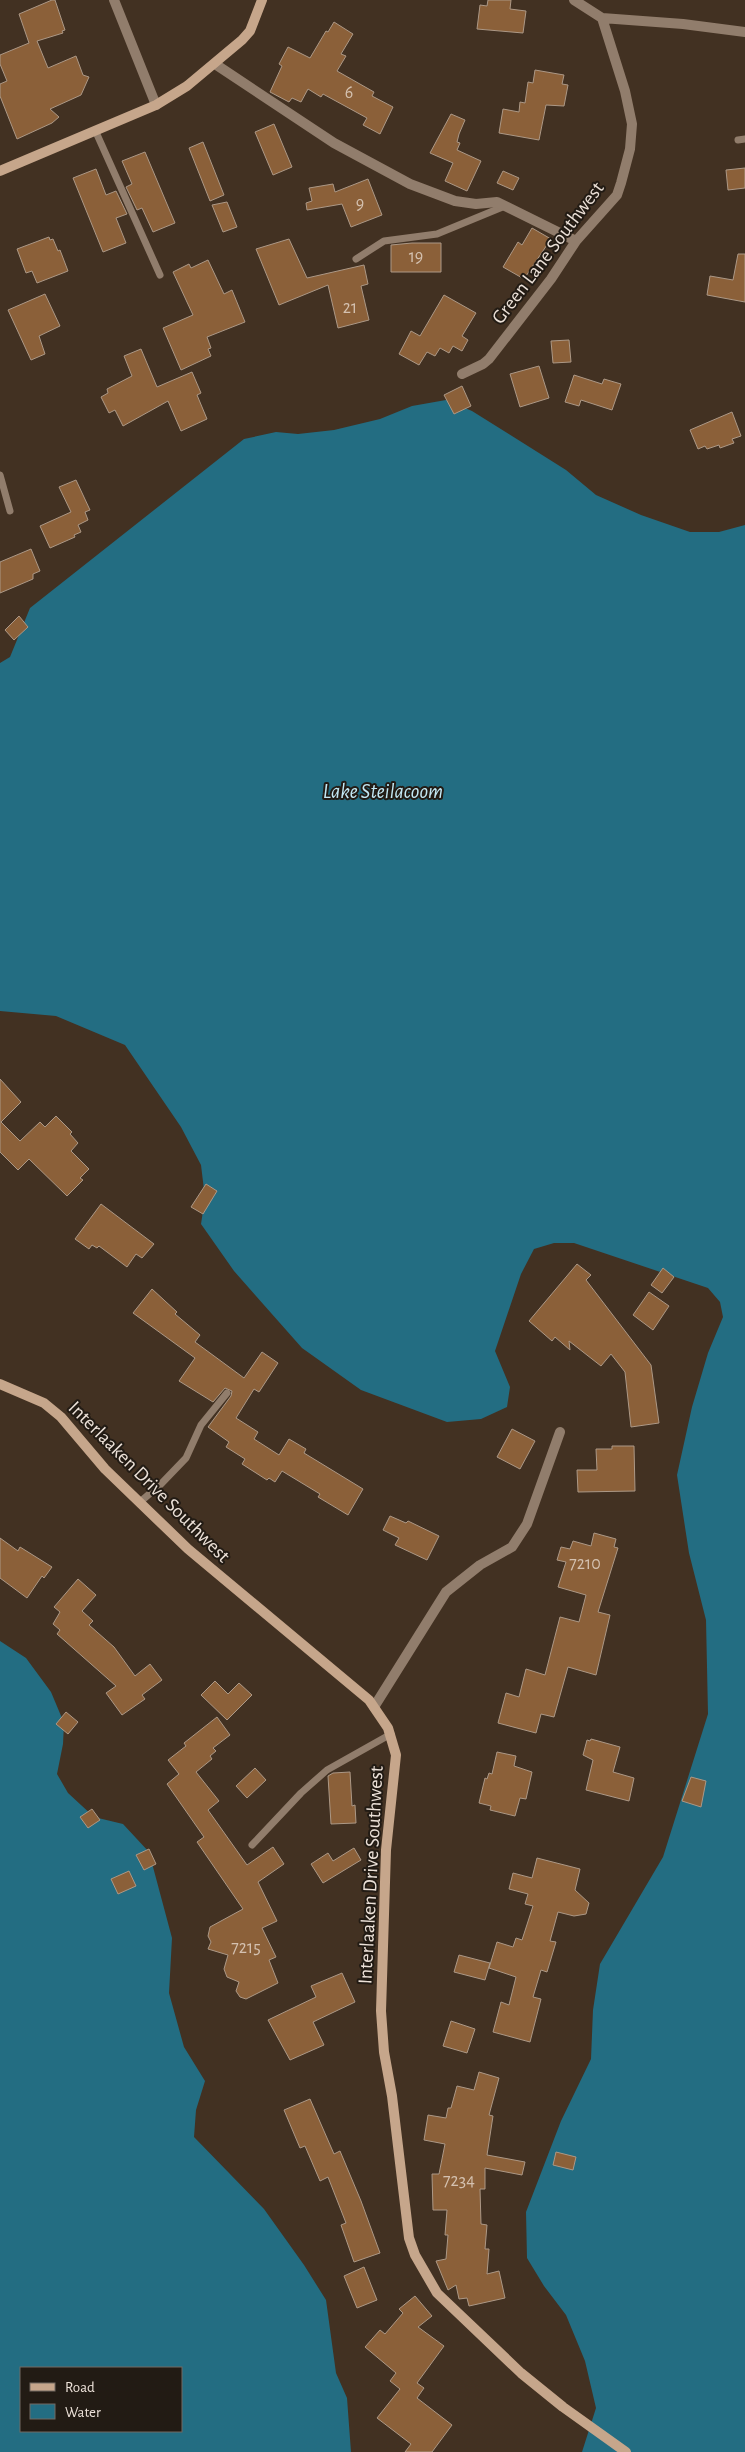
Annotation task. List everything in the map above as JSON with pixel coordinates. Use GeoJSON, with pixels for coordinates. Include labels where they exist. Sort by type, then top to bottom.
{"type":"FeatureCollection","features":[{"type":"Feature","properties":{"kind":"street"},"geometry":{"type":"LineString","coordinates":[[114,0],[156,105]]}},
{"type":"Feature","properties":{"kind":"street"},"geometry":{"type":"LineString","coordinates":[[0,170],[156,105],[187,86],[232,51],[250,30],[262,0]]}},
{"type":"Feature","properties":{"kind":"street"},"geometry":{"type":"LineString","coordinates":[[574,0],[602,18],[683,24],[745,32]]}},
{"type":"Feature","properties":{"kind":"street","name":"Green Lane Southwest"},"geometry":{"type":"LineString","coordinates":[[462,374],[484,364],[489,359],[551,279],[576,241],[617,194],[632,136],[632,124],[625,91],[602,18]]}},
{"type":"Feature","properties":{"kind":"street"},"geometry":{"type":"LineString","coordinates":[[215,64],[334,143],[410,184],[455,201],[476,204],[497,202],[576,241]]}},
{"type":"Feature","properties":{"kind":"street","name":"Interlaaken Drive Southwest"},"geometry":{"type":"LineString","coordinates":[[0,1384],[44,1403],[61,1417],[105,1469],[188,1549],[265,1616],[342,1675],[381,1714],[390,1734],[396,1755],[386,1850],[381,2011],[384,2052],[392,2096],[409,2238],[415,2255],[437,2292],[521,2373],[563,2407],[626,2452]]}},
{"type":"Feature","properties":{"kind":"street"},"geometry":{"type":"LineString","coordinates":[[374,1707],[446,1592],[480,1566],[512,1547],[527,1524],[560,1432]]}},
{"type":"Feature","properties":{"kind":"lane"},"geometry":{"type":"LineString","coordinates":[[95,130],[160,275]]}},
{"type":"Feature","properties":{"kind":"lane"},"geometry":{"type":"LineString","coordinates":[[356,259],[384,241],[437,234],[505,206]]}},
{"type":"Feature","properties":{"kind":"lane"},"geometry":{"type":"LineString","coordinates":[[0,475],[10,511]]}},
{"type":"Feature","properties":{"kind":"lane"},"geometry":{"type":"LineString","coordinates":[[140,1502],[162,1484],[186,1458],[201,1425],[227,1392]]}},
{"type":"Feature","properties":{"kind":"lane"},"geometry":{"type":"LineString","coordinates":[[252,1845],[301,1793],[327,1770],[390,1734]]}},
{"type":"Feature","properties":{"kind":"water","name":"Lake Steilacoom"},"geometry":{"type":"Polygon","coordinates":[[[446,400],[472,411],[566,470],[596,495],[641,515],[690,532],[719,532],[745,525],[745,2452],[582,2452],[596,2408],[585,2361],[566,2315],[544,2286],[527,2258],[526,2212],[561,2121],[591,2059],[593,2010],[600,1964],[663,1857],[708,1714],[706,1620],[689,1553],[677,1475],[692,1407],[708,1353],[723,1317],[720,1302],[708,1288],[574,1243],[554,1243],[534,1249],[521,1274],[495,1351],[510,1387],[507,1407],[481,1419],[447,1422],[361,1390],[302,1348],[234,1271],[201,1224],[205,1198],[201,1165],[181,1127],[125,1045],[56,1016],[0,1011],[0,663],[10,657],[30,608],[244,439],[276,432],[298,434],[334,430],[380,419],[412,406],[446,400]]]}},
{"type":"Feature","properties":{"kind":"water"},"geometry":{"type":"Polygon","coordinates":[[[0,1641],[26,1658],[51,1692],[64,1723],[63,1744],[57,1774],[68,1793],[94,1817],[123,1824],[149,1852],[172,1938],[169,1993],[184,2047],[205,2081],[196,2110],[194,2137],[264,2209],[304,2265],[326,2300],[336,2373],[347,2398],[351,2452],[0,2452],[0,1641]]]}},
{"type":"Feature","properties":{"kind":"building"},"geometry":{"type":"Polygon","coordinates":[[[55,0],[65,30],[62,31],[63,33],[37,41],[48,68],[76,56],[83,75],[89,77],[81,95],[50,109],[59,117],[52,123],[17,139],[0,96],[0,84],[7,81],[0,64],[0,55],[29,43],[19,14],[55,0]]]}},
{"type":"Feature","properties":{"kind":"building"},"geometry":{"type":"Polygon","coordinates":[[[488,0],[511,0],[510,9],[526,11],[523,33],[477,29],[480,5],[487,6],[488,0]]]}},
{"type":"Feature","properties":{"kind":"building"},"geometry":{"type":"Polygon","coordinates":[[[334,22],[353,34],[341,54],[346,56],[337,71],[374,92],[372,96],[393,107],[380,134],[363,125],[367,118],[323,94],[321,97],[308,89],[301,102],[292,98],[289,102],[270,92],[282,66],[279,64],[288,47],[310,58],[326,31],[328,32],[334,22]]]}},
{"type":"Feature","properties":{"kind":"building"},"geometry":{"type":"Polygon","coordinates":[[[535,70],[564,75],[562,84],[568,85],[564,106],[546,105],[539,140],[499,133],[503,109],[519,112],[520,102],[525,103],[528,82],[533,83],[535,70]]]}},
{"type":"Feature","properties":{"kind":"building"},"geometry":{"type":"Polygon","coordinates":[[[451,114],[465,120],[459,134],[457,142],[460,143],[457,150],[481,161],[467,191],[445,181],[453,163],[430,153],[451,114]]]}},
{"type":"Feature","properties":{"kind":"building"},"geometry":{"type":"Polygon","coordinates":[[[274,124],[292,167],[273,175],[255,132],[274,124]]]}},
{"type":"Feature","properties":{"kind":"building"},"geometry":{"type":"Polygon","coordinates":[[[203,142],[224,195],[210,201],[189,148],[203,142]]]}},
{"type":"Feature","properties":{"kind":"building"},"geometry":{"type":"Polygon","coordinates":[[[145,152],[175,223],[153,232],[142,208],[137,210],[126,187],[132,184],[122,161],[145,152]]]}},
{"type":"Feature","properties":{"kind":"building"},"geometry":{"type":"Polygon","coordinates":[[[745,168],[745,188],[728,190],[726,170],[745,168]]]}},
{"type":"Feature","properties":{"kind":"building"},"geometry":{"type":"Polygon","coordinates":[[[96,169],[106,195],[116,191],[127,214],[116,218],[126,243],[103,252],[73,178],[96,169]]]}},
{"type":"Feature","properties":{"kind":"building"},"geometry":{"type":"Polygon","coordinates":[[[503,171],[519,178],[513,190],[497,183],[503,171]]]}},
{"type":"Feature","properties":{"kind":"building"},"geometry":{"type":"Polygon","coordinates":[[[368,179],[382,215],[351,227],[342,204],[307,210],[306,203],[312,201],[309,188],[333,184],[335,192],[368,179]]]}},
{"type":"Feature","properties":{"kind":"building"},"geometry":{"type":"Polygon","coordinates":[[[227,202],[237,227],[223,232],[212,205],[227,202]]]}},
{"type":"Feature","properties":{"kind":"building"},"geometry":{"type":"Polygon","coordinates":[[[532,228],[551,239],[524,279],[503,267],[518,242],[522,245],[532,228]]]}},
{"type":"Feature","properties":{"kind":"building"},"geometry":{"type":"Polygon","coordinates":[[[49,237],[50,240],[53,239],[58,251],[60,250],[68,271],[37,283],[32,271],[26,273],[17,249],[49,237]]]}},
{"type":"Feature","properties":{"kind":"building"},"geometry":{"type":"Polygon","coordinates":[[[289,239],[307,278],[364,265],[368,284],[361,286],[369,320],[338,328],[328,285],[279,305],[256,249],[289,239]]]}},
{"type":"Feature","properties":{"kind":"building"},"geometry":{"type":"Polygon","coordinates":[[[441,243],[441,272],[391,272],[391,245],[441,243]]]}},
{"type":"Feature","properties":{"kind":"building"},"geometry":{"type":"Polygon","coordinates":[[[738,254],[745,254],[745,302],[707,295],[710,276],[733,280],[738,254]]]}},
{"type":"Feature","properties":{"kind":"building"},"geometry":{"type":"Polygon","coordinates":[[[208,260],[224,294],[232,290],[245,322],[207,337],[211,348],[208,349],[211,356],[181,370],[163,328],[193,315],[173,272],[189,264],[191,268],[208,260]]]}},
{"type":"Feature","properties":{"kind":"building"},"geometry":{"type":"Polygon","coordinates":[[[45,294],[60,326],[39,336],[45,354],[31,360],[8,310],[45,294]]]}},
{"type":"Feature","properties":{"kind":"building"},"geometry":{"type":"Polygon","coordinates":[[[444,295],[476,313],[462,336],[468,340],[462,351],[453,346],[449,353],[440,348],[435,356],[427,352],[419,365],[399,354],[411,331],[420,336],[444,295]]]}},
{"type":"Feature","properties":{"kind":"building"},"geometry":{"type":"Polygon","coordinates":[[[569,340],[571,362],[553,363],[551,341],[569,340]]]}},
{"type":"Feature","properties":{"kind":"building"},"geometry":{"type":"Polygon","coordinates":[[[141,349],[157,387],[192,372],[201,393],[197,395],[207,419],[181,431],[168,401],[123,426],[115,410],[109,413],[101,397],[108,393],[107,389],[132,376],[124,356],[141,349]]]}},
{"type":"Feature","properties":{"kind":"building"},"geometry":{"type":"Polygon","coordinates":[[[539,366],[549,398],[520,407],[510,374],[539,366]]]}},
{"type":"Feature","properties":{"kind":"building"},"geometry":{"type":"Polygon","coordinates":[[[574,375],[602,384],[604,379],[621,384],[612,410],[581,400],[579,406],[565,402],[574,375]]]}},
{"type":"Feature","properties":{"kind":"building"},"geometry":{"type":"Polygon","coordinates":[[[462,386],[471,406],[454,414],[444,395],[462,386]]]}},
{"type":"Feature","properties":{"kind":"building"},"geometry":{"type":"Polygon","coordinates":[[[732,412],[741,436],[732,439],[734,443],[720,448],[719,445],[707,449],[705,446],[698,449],[690,430],[732,412]]]}},
{"type":"Feature","properties":{"kind":"building"},"geometry":{"type":"Polygon","coordinates":[[[76,480],[90,510],[85,512],[88,520],[78,525],[81,532],[74,535],[75,537],[50,548],[40,526],[71,512],[59,487],[76,480]]]}},
{"type":"Feature","properties":{"kind":"building"},"geometry":{"type":"Polygon","coordinates":[[[31,549],[40,571],[33,574],[33,579],[0,593],[0,562],[31,549]]]}},
{"type":"Feature","properties":{"kind":"building"},"geometry":{"type":"Polygon","coordinates":[[[19,616],[28,627],[14,640],[5,630],[19,616]]]}},
{"type":"Feature","properties":{"kind":"building"},"geometry":{"type":"Polygon","coordinates":[[[0,1079],[21,1102],[1,1122],[20,1141],[40,1122],[45,1127],[56,1116],[72,1132],[70,1134],[78,1143],[71,1151],[89,1169],[80,1178],[83,1180],[67,1196],[29,1159],[18,1170],[0,1152],[0,1079]]]}},
{"type":"Feature","properties":{"kind":"building"},"geometry":{"type":"Polygon","coordinates":[[[206,1184],[217,1191],[203,1214],[191,1207],[206,1184]]]}},
{"type":"Feature","properties":{"kind":"building"},"geometry":{"type":"Polygon","coordinates":[[[101,1204],[154,1244],[142,1258],[136,1254],[127,1267],[99,1246],[97,1248],[92,1245],[89,1249],[75,1239],[101,1204]]]}},
{"type":"Feature","properties":{"kind":"building"},"geometry":{"type":"Polygon","coordinates":[[[577,1264],[591,1275],[586,1280],[651,1365],[659,1423],[631,1427],[625,1372],[611,1354],[601,1366],[569,1341],[570,1350],[555,1337],[552,1341],[529,1321],[577,1264]]]}},
{"type":"Feature","properties":{"kind":"building"},"geometry":{"type":"Polygon","coordinates":[[[663,1268],[674,1277],[662,1293],[651,1285],[663,1268]]]}},
{"type":"Feature","properties":{"kind":"building"},"geometry":{"type":"Polygon","coordinates":[[[152,1289],[177,1312],[175,1314],[200,1335],[195,1342],[244,1378],[262,1352],[278,1363],[259,1392],[254,1389],[236,1418],[258,1432],[254,1439],[279,1455],[289,1439],[306,1449],[304,1453],[363,1489],[348,1515],[318,1497],[320,1494],[282,1471],[275,1482],[269,1478],[267,1480],[242,1464],[245,1459],[226,1447],[229,1442],[208,1427],[231,1396],[232,1391],[225,1388],[213,1402],[179,1381],[195,1358],[133,1313],[152,1289]]]}},
{"type":"Feature","properties":{"kind":"building"},"geometry":{"type":"Polygon","coordinates":[[[649,1292],[669,1306],[653,1330],[633,1315],[649,1292]]]}},
{"type":"Feature","properties":{"kind":"building"},"geometry":{"type":"Polygon","coordinates":[[[512,1429],[535,1441],[520,1469],[497,1457],[512,1429]]]}},
{"type":"Feature","properties":{"kind":"building"},"geometry":{"type":"Polygon","coordinates":[[[612,1446],[634,1446],[635,1491],[578,1492],[577,1470],[597,1470],[596,1449],[612,1449],[612,1446]]]}},
{"type":"Feature","properties":{"kind":"building"},"geometry":{"type":"Polygon","coordinates":[[[390,1516],[406,1523],[408,1521],[439,1536],[427,1560],[395,1545],[399,1538],[383,1530],[390,1516]]]}},
{"type":"Feature","properties":{"kind":"building"},"geometry":{"type":"Polygon","coordinates":[[[594,1533],[616,1539],[614,1547],[618,1548],[598,1612],[610,1615],[596,1675],[568,1667],[554,1717],[541,1714],[536,1733],[498,1723],[506,1693],[519,1697],[526,1669],[545,1675],[560,1617],[579,1622],[586,1595],[558,1587],[566,1562],[557,1560],[561,1547],[570,1549],[573,1541],[591,1546],[594,1533]]]}},
{"type":"Feature","properties":{"kind":"building"},"geometry":{"type":"Polygon","coordinates":[[[0,1538],[18,1551],[20,1547],[52,1567],[44,1578],[42,1576],[27,1598],[0,1578],[0,1538]]]}},
{"type":"Feature","properties":{"kind":"building"},"geometry":{"type":"Polygon","coordinates":[[[78,1579],[96,1595],[82,1611],[93,1621],[89,1625],[114,1647],[135,1676],[150,1664],[162,1680],[142,1695],[145,1699],[122,1715],[106,1693],[116,1686],[57,1634],[60,1630],[53,1624],[60,1612],[54,1607],[78,1579]]]}},
{"type":"Feature","properties":{"kind":"building"},"geometry":{"type":"Polygon","coordinates":[[[215,1681],[228,1694],[239,1683],[252,1695],[227,1720],[201,1695],[215,1681]]]}},
{"type":"Feature","properties":{"kind":"building"},"geometry":{"type":"Polygon","coordinates":[[[66,1712],[78,1722],[68,1734],[56,1724],[66,1712]]]}},
{"type":"Feature","properties":{"kind":"building"},"geometry":{"type":"Polygon","coordinates":[[[217,1717],[230,1735],[213,1748],[216,1751],[210,1756],[212,1759],[196,1772],[219,1801],[208,1810],[247,1865],[273,1847],[284,1864],[258,1882],[277,1921],[262,1928],[276,1957],[269,1960],[278,1983],[246,1999],[240,1997],[236,1991],[239,1982],[227,1977],[224,1969],[228,1955],[208,1949],[211,1942],[208,1936],[210,1927],[243,1909],[197,1842],[204,1837],[167,1784],[179,1774],[168,1760],[186,1746],[184,1743],[217,1717]]]}},
{"type":"Feature","properties":{"kind":"building"},"geometry":{"type":"Polygon","coordinates":[[[591,1739],[620,1747],[613,1772],[634,1778],[629,1801],[586,1790],[593,1760],[583,1755],[587,1740],[590,1741],[591,1739]]]}},
{"type":"Feature","properties":{"kind":"building"},"geometry":{"type":"Polygon","coordinates":[[[497,1752],[516,1756],[514,1766],[532,1772],[526,1799],[520,1798],[515,1816],[490,1810],[491,1806],[479,1803],[485,1778],[487,1779],[489,1773],[492,1774],[497,1752]]]}},
{"type":"Feature","properties":{"kind":"building"},"geometry":{"type":"Polygon","coordinates":[[[255,1768],[266,1780],[247,1798],[236,1786],[255,1768]]]}},
{"type":"Feature","properties":{"kind":"building"},"geometry":{"type":"Polygon","coordinates":[[[350,1772],[352,1806],[355,1805],[356,1823],[331,1824],[328,1776],[333,1773],[350,1772]]]}},
{"type":"Feature","properties":{"kind":"building"},"geometry":{"type":"Polygon","coordinates":[[[691,1777],[706,1781],[701,1807],[682,1801],[691,1777]]]}},
{"type":"Feature","properties":{"kind":"building"},"geometry":{"type":"Polygon","coordinates":[[[92,1809],[100,1820],[88,1828],[80,1817],[92,1809]]]}},
{"type":"Feature","properties":{"kind":"building"},"geometry":{"type":"Polygon","coordinates":[[[354,1848],[361,1860],[323,1883],[311,1864],[328,1853],[333,1861],[354,1848]]]}},
{"type":"Feature","properties":{"kind":"building"},"geometry":{"type":"Polygon","coordinates":[[[149,1849],[156,1864],[144,1870],[136,1855],[149,1849]]]}},
{"type":"Feature","properties":{"kind":"building"},"geometry":{"type":"Polygon","coordinates":[[[537,1858],[580,1869],[575,1890],[589,1903],[586,1914],[574,1916],[558,1912],[550,1941],[556,1942],[547,1972],[541,1970],[533,1997],[541,1999],[530,2042],[493,2032],[501,2002],[509,2005],[516,1977],[489,1968],[497,1942],[513,1947],[516,1938],[522,1940],[533,1906],[525,1904],[528,1894],[509,1889],[513,1873],[532,1878],[537,1858]]]}},
{"type":"Feature","properties":{"kind":"building"},"geometry":{"type":"Polygon","coordinates":[[[129,1871],[136,1886],[118,1894],[111,1879],[129,1871]]]}},
{"type":"Feature","properties":{"kind":"building"},"geometry":{"type":"Polygon","coordinates":[[[459,1955],[490,1963],[485,1980],[454,1972],[459,1955]]]}},
{"type":"Feature","properties":{"kind":"building"},"geometry":{"type":"Polygon","coordinates":[[[342,1973],[355,2002],[313,2022],[324,2045],[290,2060],[268,2020],[316,1997],[311,1986],[342,1973]]]}},
{"type":"Feature","properties":{"kind":"building"},"geometry":{"type":"Polygon","coordinates":[[[451,2021],[475,2029],[467,2053],[443,2046],[451,2021]]]}},
{"type":"Feature","properties":{"kind":"building"},"geometry":{"type":"Polygon","coordinates":[[[479,2072],[499,2078],[489,2115],[493,2116],[487,2155],[525,2162],[522,2175],[485,2168],[485,2189],[480,2189],[481,2224],[487,2225],[485,2249],[489,2249],[487,2274],[499,2271],[505,2298],[469,2306],[467,2298],[459,2299],[456,2285],[448,2290],[436,2261],[446,2259],[448,2235],[445,2235],[447,2210],[433,2210],[432,2174],[439,2174],[445,2144],[424,2140],[428,2115],[446,2118],[457,2086],[474,2090],[479,2072]]]}},
{"type":"Feature","properties":{"kind":"building"},"geometry":{"type":"Polygon","coordinates":[[[310,2099],[334,2154],[340,2151],[380,2253],[354,2262],[341,2225],[346,2223],[328,2177],[320,2181],[305,2146],[300,2148],[284,2110],[310,2099]]]}},
{"type":"Feature","properties":{"kind":"building"},"geometry":{"type":"Polygon","coordinates":[[[556,2152],[576,2157],[573,2170],[553,2165],[556,2152]]]}},
{"type":"Feature","properties":{"kind":"building"},"geometry":{"type":"Polygon","coordinates":[[[364,2267],[377,2300],[357,2308],[344,2276],[364,2267]]]}},
{"type":"Feature","properties":{"kind":"building"},"geometry":{"type":"Polygon","coordinates":[[[415,2296],[432,2316],[418,2327],[444,2346],[417,2383],[424,2388],[417,2398],[452,2425],[432,2452],[405,2452],[411,2444],[377,2418],[400,2389],[390,2381],[396,2373],[365,2347],[380,2330],[385,2334],[403,2313],[399,2309],[415,2296]]]}}]}
